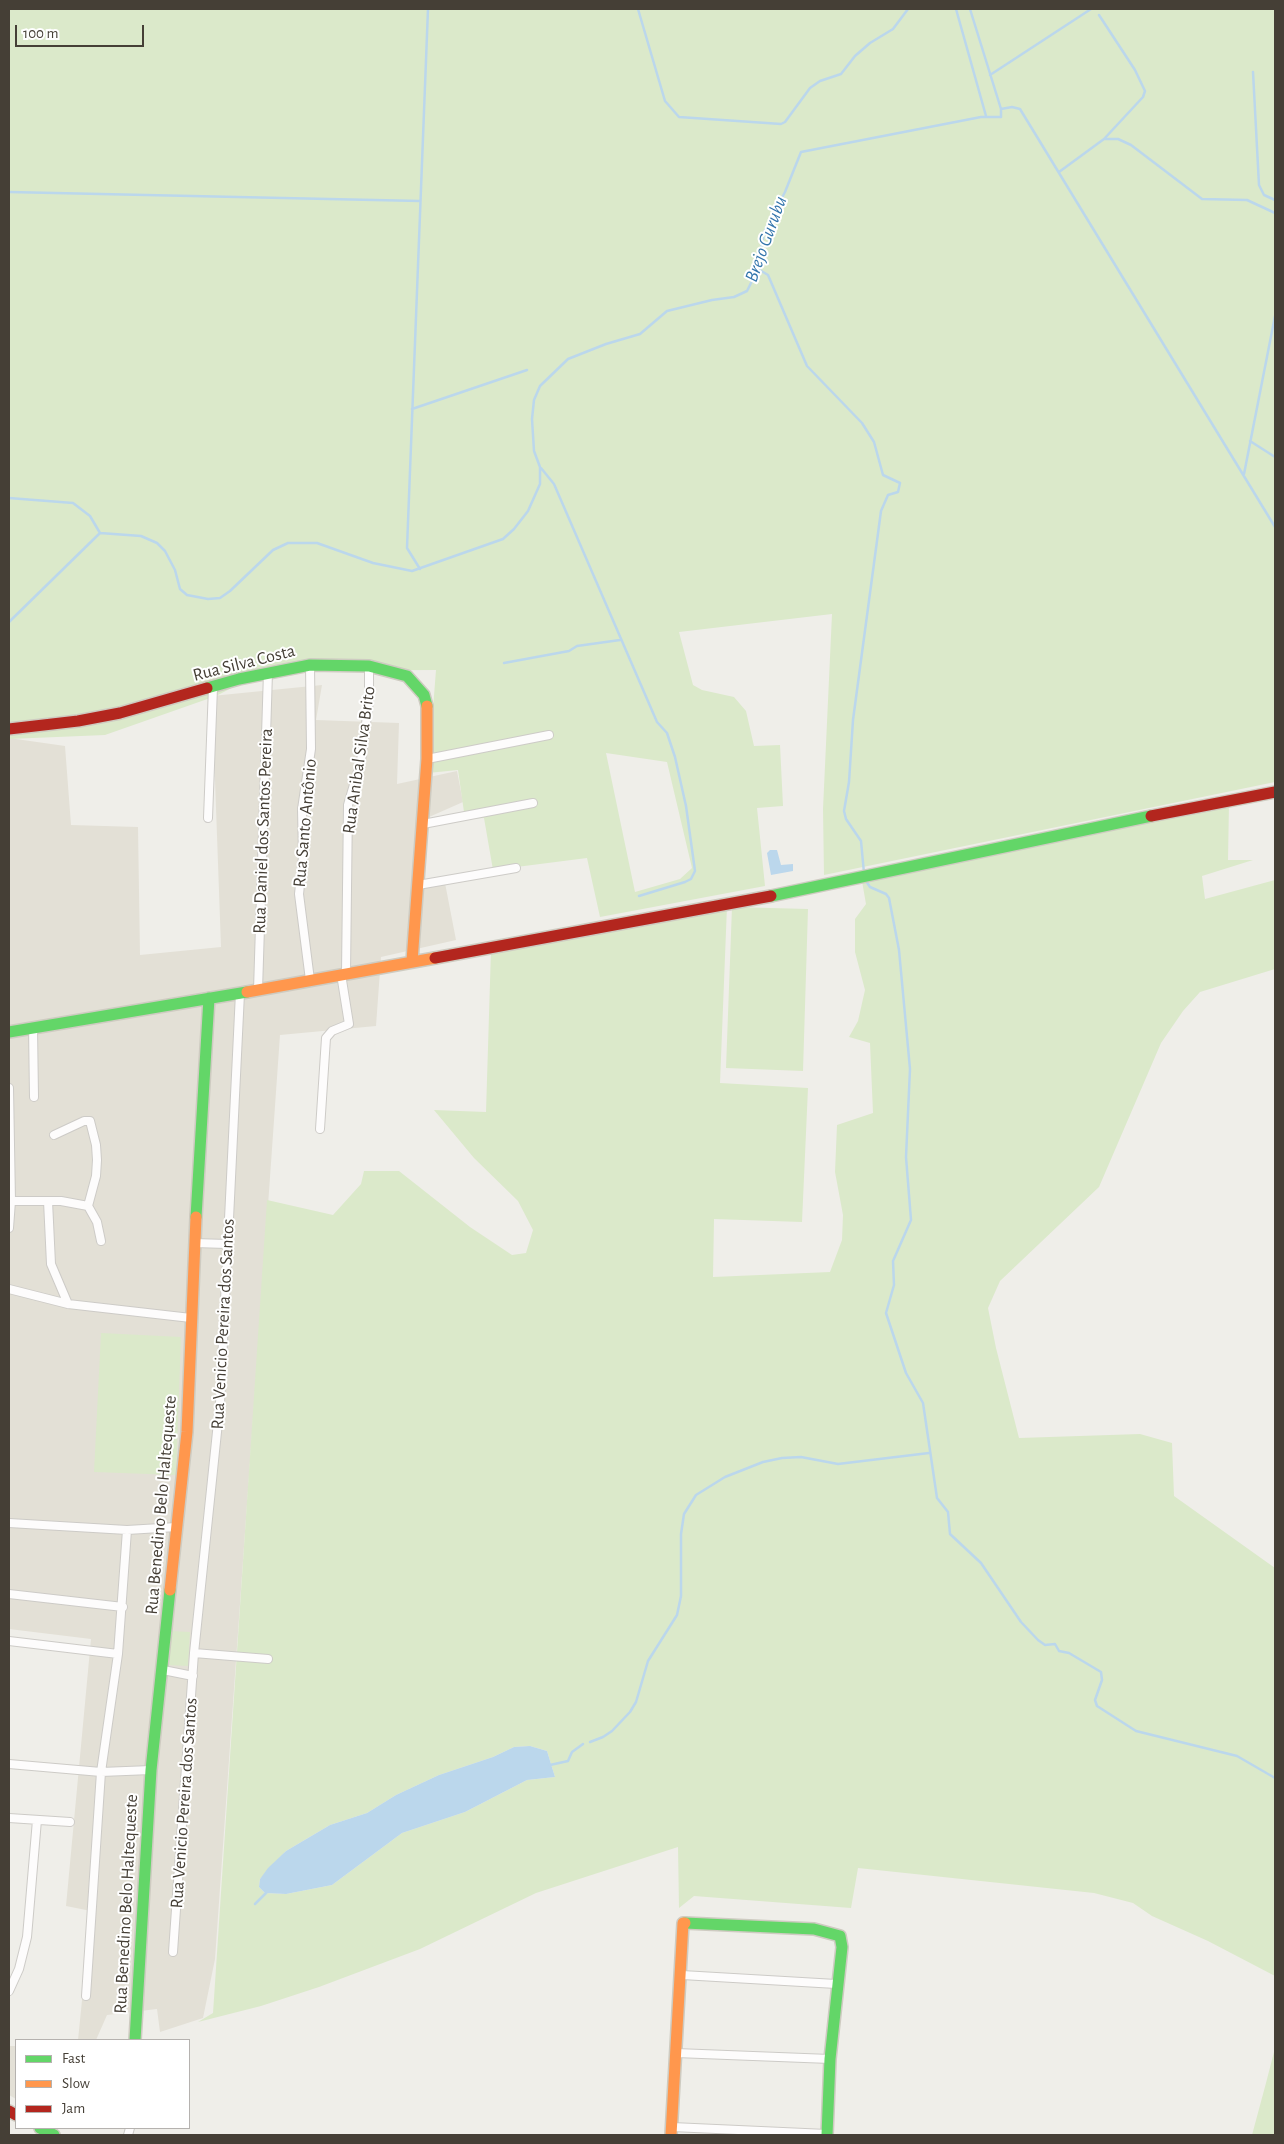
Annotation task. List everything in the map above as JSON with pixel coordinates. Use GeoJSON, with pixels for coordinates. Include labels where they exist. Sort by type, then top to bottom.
{"type":"FeatureCollection","features":[{"type":"Feature","properties":{"kind":"street","name":"Rua Silva Costa"},"geometry":{"type":"LineString","coordinates":[[9,729],[86,720],[268,672],[310,666],[369,666],[392,670],[407,676],[424,695],[427,706],[427,758],[412,961]]}},
{"type":"Feature","properties":{"kind":"street","name":"Rua Santo Antônio"},"geometry":{"type":"LineString","coordinates":[[310,666],[311,748],[302,809],[303,857],[299,894],[310,980]]}},
{"type":"Feature","properties":{"kind":"street","name":"Rua Anibal Silva Brito"},"geometry":{"type":"LineString","coordinates":[[320,1129],[326,1038],[332,1031],[349,1024],[344,974],[348,805],[361,761],[369,701],[369,666]]}},
{"type":"Feature","properties":{"kind":"street","name":"Rua Daniel dos Santos Pereira"},"geometry":{"type":"LineString","coordinates":[[258,990],[268,672]]}},
{"type":"Feature","properties":{"kind":"street"},"geometry":{"type":"LineString","coordinates":[[208,818],[213,687]]}},
{"type":"Feature","properties":{"kind":"street"},"geometry":{"type":"LineString","coordinates":[[427,758],[549,735]]}},
{"type":"Feature","properties":{"kind":"street"},"geometry":{"type":"LineString","coordinates":[[9,1032],[258,990],[812,889],[1200,805],[1275,792]]}},
{"type":"Feature","properties":{"kind":"street"},"geometry":{"type":"LineString","coordinates":[[422,824],[533,803]]}},
{"type":"Feature","properties":{"kind":"street"},"geometry":{"type":"LineString","coordinates":[[418,885],[516,868]]}},
{"type":"Feature","properties":{"kind":"street","name":"Rua Venicio Pereira dos Santos"},"geometry":{"type":"LineString","coordinates":[[173,1952],[194,1653],[220,1403],[240,993]]}},
{"type":"Feature","properties":{"kind":"street","name":"Rua Benedino Belo Haltequeste"},"geometry":{"type":"LineString","coordinates":[[135,2039],[151,1770],[187,1432],[194,1242],[209,998]]}},
{"type":"Feature","properties":{"kind":"street"},"geometry":{"type":"LineString","coordinates":[[33,1027],[34,1097]]}},
{"type":"Feature","properties":{"kind":"street"},"geometry":{"type":"LineString","coordinates":[[9,1088],[9,1228]]}},
{"type":"Feature","properties":{"kind":"street"},"geometry":{"type":"LineString","coordinates":[[54,1135],[84,1121],[90,1122],[96,1145],[97,1160],[93,1190],[88,1206],[97,1222],[101,1241]]}},
{"type":"Feature","properties":{"kind":"street"},"geometry":{"type":"LineString","coordinates":[[10,1201],[48,1201],[88,1206]]}},
{"type":"Feature","properties":{"kind":"street"},"geometry":{"type":"LineString","coordinates":[[48,1201],[51,1264],[68,1304]]}},
{"type":"Feature","properties":{"kind":"street"},"geometry":{"type":"LineString","coordinates":[[194,1242],[227,1244]]}},
{"type":"Feature","properties":{"kind":"street"},"geometry":{"type":"LineString","coordinates":[[9,1289],[68,1304],[191,1318]]}},
{"type":"Feature","properties":{"kind":"street"},"geometry":{"type":"LineString","coordinates":[[9,1524],[127,1530],[177,1527]]}},
{"type":"Feature","properties":{"kind":"street","name":"Rua Benedino Belo Haltequeste"},"geometry":{"type":"LineString","coordinates":[[86,1996],[101,1772],[123,1608],[127,1530]]}},
{"type":"Feature","properties":{"kind":"street"},"geometry":{"type":"LineString","coordinates":[[9,1594],[123,1608]]}},
{"type":"Feature","properties":{"kind":"street"},"geometry":{"type":"LineString","coordinates":[[9,1641],[118,1654]]}},
{"type":"Feature","properties":{"kind":"street"},"geometry":{"type":"LineString","coordinates":[[194,1653],[268,1659]]}},
{"type":"Feature","properties":{"kind":"street"},"geometry":{"type":"LineString","coordinates":[[163,1670],[193,1676]]}},
{"type":"Feature","properties":{"kind":"street","name":"Rua Benedino Belo Haltequeste"},"geometry":{"type":"LineString","coordinates":[[9,1764],[101,1772],[151,1770]]}},
{"type":"Feature","properties":{"kind":"street"},"geometry":{"type":"LineString","coordinates":[[9,1818],[70,1822]]}},
{"type":"Feature","properties":{"kind":"street"},"geometry":{"type":"LineString","coordinates":[[9,1992],[19,1969],[27,1937],[37,1820]]}},
{"type":"Feature","properties":{"kind":"street"},"geometry":{"type":"LineString","coordinates":[[683,1923],[786,1927],[828,1931],[840,1936],[842,1947],[836,1984],[830,2059],[827,2135],[672,2131],[682,1975],[683,1923]]}},
{"type":"Feature","properties":{"kind":"street"},"geometry":{"type":"LineString","coordinates":[[682,1975],[836,1984]]}},
{"type":"Feature","properties":{"kind":"street"},"geometry":{"type":"LineString","coordinates":[[676,2053],[830,2059]]}},
{"type":"Feature","properties":{"kind":"street"},"geometry":{"type":"LineString","coordinates":[[42,2129],[54,2135]]}},
{"type":"Feature","properties":{"kind":"shaded area"},"geometry":{"type":"Polygon","coordinates":[[[322,685],[316,720],[399,723],[397,784],[457,771],[463,802],[420,821],[412,882],[445,883],[456,940],[381,957],[376,1026],[280,1035],[215,1959],[203,2018],[160,2032],[157,2009],[107,2015],[96,2039],[78,2039],[91,1911],[66,1906],[91,1639],[9,1629],[9,738],[65,746],[71,825],[138,827],[140,955],[221,947],[212,696],[322,685]]]}},
{"type":"Feature","properties":{"kind":"shaded area"},"geometry":{"type":"Polygon","coordinates":[[[9,2046],[15,2046],[15,2098],[9,2095],[9,2046]]]}},
{"type":"Feature","properties":{"kind":"green space"},"geometry":{"type":"Polygon","coordinates":[[[9,9],[1275,9],[1275,782],[824,875],[823,809],[832,614],[679,632],[693,685],[702,690],[734,697],[746,711],[754,746],[780,745],[783,806],[757,808],[765,886],[600,917],[587,858],[493,870],[484,818],[465,819],[458,770],[428,773],[436,670],[257,671],[251,678],[216,696],[105,735],[9,739],[9,9]],[[606,753],[635,892],[680,879],[692,868],[667,762],[606,753]]]}},
{"type":"Feature","properties":{"kind":"green space"},"geometry":{"type":"Polygon","coordinates":[[[1229,803],[1228,860],[1253,860],[1202,876],[1205,899],[1275,880],[1275,969],[1200,992],[1183,1011],[1161,1043],[1099,1187],[1000,1281],[988,1308],[1019,1438],[1140,1434],[1172,1443],[1174,1496],[1275,1568],[1275,1976],[1208,1941],[1152,1916],[1133,1903],[1094,1893],[858,1868],[851,1908],[694,1896],[679,1908],[678,1847],[536,1893],[420,1949],[319,1987],[261,2006],[198,2022],[213,2013],[267,1200],[333,1215],[361,1184],[364,1171],[399,1171],[470,1227],[512,1255],[526,1253],[533,1230],[518,1201],[474,1158],[434,1110],[486,1112],[491,950],[727,906],[720,1083],[808,1088],[802,1222],[714,1219],[713,1277],[830,1272],[842,1240],[843,1215],[835,1172],[837,1125],[873,1113],[870,1043],[849,1037],[858,1021],[865,990],[855,952],[855,919],[866,904],[862,881],[1229,803]],[[530,1746],[514,1747],[493,1757],[439,1775],[396,1795],[367,1813],[330,1825],[286,1851],[260,1879],[259,1887],[265,1893],[286,1894],[332,1885],[402,1833],[465,1812],[527,1780],[555,1777],[547,1751],[530,1746]]]}},
{"type":"Feature","properties":{"kind":"green space"},"geometry":{"type":"Polygon","coordinates":[[[732,907],[808,909],[803,1071],[726,1068],[732,907]]]}},
{"type":"Feature","properties":{"kind":"green space"},"geometry":{"type":"Polygon","coordinates":[[[101,1333],[181,1337],[176,1475],[94,1472],[101,1333]]]}},
{"type":"Feature","properties":{"kind":"green space"},"geometry":{"type":"Polygon","coordinates":[[[169,1631],[190,1632],[188,1666],[166,1665],[169,1631]]]}},
{"type":"Feature","properties":{"kind":"green space"},"geometry":{"type":"Polygon","coordinates":[[[1275,2048],[1275,2135],[1252,2135],[1266,2083],[1275,2048]]]}},
{"type":"Feature","properties":{"kind":"water"},"geometry":{"type":"Polygon","coordinates":[[[770,850],[777,850],[781,865],[793,864],[793,871],[771,875],[767,853],[770,850]]]}},
{"type":"Feature","properties":{"kind":"water"},"geometry":{"type":"Polygon","coordinates":[[[530,1746],[547,1751],[555,1777],[527,1780],[465,1812],[402,1833],[332,1885],[286,1894],[265,1893],[259,1887],[260,1879],[268,1868],[286,1851],[330,1825],[367,1813],[396,1795],[439,1775],[493,1757],[514,1747],[530,1746]]]}},
{"type":"Feature","properties":{"kind":"waterway"},"geometry":{"type":"LineString","coordinates":[[420,569],[407,548],[428,9]]}},
{"type":"Feature","properties":{"kind":"waterway"},"geometry":{"type":"LineString","coordinates":[[638,9],[665,101],[679,117],[781,124],[785,122],[810,88],[820,81],[841,74],[855,56],[870,43],[893,29],[908,9]]}},
{"type":"Feature","properties":{"kind":"waterway"},"geometry":{"type":"LineString","coordinates":[[956,9],[986,116]]}},
{"type":"Feature","properties":{"kind":"waterway","name":"Brejo Gurubu"},"geometry":{"type":"LineString","coordinates":[[100,533],[141,536],[157,543],[165,551],[175,570],[180,589],[187,595],[208,599],[220,598],[230,591],[273,550],[288,543],[317,543],[373,563],[412,571],[503,539],[514,529],[528,511],[540,484],[540,467],[534,451],[532,419],[534,400],[540,386],[568,359],[606,344],[640,334],[667,311],[712,300],[734,297],[747,291],[758,269],[764,232],[785,192],[801,152],[981,117],[1001,117],[1001,109],[970,9]]}},
{"type":"Feature","properties":{"kind":"waterway"},"geometry":{"type":"LineString","coordinates":[[990,75],[1091,9]]}},
{"type":"Feature","properties":{"kind":"waterway"},"geometry":{"type":"LineString","coordinates":[[1059,172],[1104,139],[1143,97],[1145,91],[1135,70],[1099,15]]}},
{"type":"Feature","properties":{"kind":"waterway"},"geometry":{"type":"LineString","coordinates":[[1253,72],[1259,185],[1264,195],[1275,200]]}},
{"type":"Feature","properties":{"kind":"waterway"},"geometry":{"type":"LineString","coordinates":[[1001,109],[1012,107],[1020,109],[1275,527]]}},
{"type":"Feature","properties":{"kind":"waterway"},"geometry":{"type":"LineString","coordinates":[[1105,139],[1118,139],[1131,145],[1202,199],[1247,200],[1275,213]]}},
{"type":"Feature","properties":{"kind":"waterway"},"geometry":{"type":"LineString","coordinates":[[9,192],[420,201]]}},
{"type":"Feature","properties":{"kind":"waterway"},"geometry":{"type":"LineString","coordinates":[[758,269],[768,275],[807,366],[862,423],[874,442],[883,475],[900,483],[898,492],[888,495],[881,511],[853,720],[849,782],[844,811],[846,819],[861,841],[864,873]]}},
{"type":"Feature","properties":{"kind":"waterway"},"geometry":{"type":"LineString","coordinates":[[1244,474],[1275,316]]}},
{"type":"Feature","properties":{"kind":"waterway"},"geometry":{"type":"LineString","coordinates":[[412,409],[527,370]]}},
{"type":"Feature","properties":{"kind":"waterway"},"geometry":{"type":"LineString","coordinates":[[1250,441],[1275,457]]}},
{"type":"Feature","properties":{"kind":"waterway"},"geometry":{"type":"LineString","coordinates":[[541,468],[554,484],[657,722],[667,733],[675,757],[686,806],[695,871],[691,879],[685,882],[639,896]]}},
{"type":"Feature","properties":{"kind":"waterway","name":"Brejo Gurubu"},"geometry":{"type":"LineString","coordinates":[[9,498],[73,503],[90,516],[100,533]]}},
{"type":"Feature","properties":{"kind":"waterway"},"geometry":{"type":"LineString","coordinates":[[9,622],[100,533]]}},
{"type":"Feature","properties":{"kind":"waterway"},"geometry":{"type":"LineString","coordinates":[[504,663],[569,651],[577,646],[620,640]]}},
{"type":"Feature","properties":{"kind":"waterway"},"geometry":{"type":"LineString","coordinates":[[866,881],[870,887],[886,894],[889,898],[899,950],[910,1069],[906,1157],[911,1220],[893,1261],[894,1285],[886,1313],[906,1373],[923,1403],[937,1498],[948,1512],[950,1534],[981,1563],[1021,1622],[1038,1640],[1045,1645],[1055,1644],[1059,1651],[1069,1653],[1101,1672],[1102,1680],[1095,1700],[1097,1706],[1136,1731],[1237,1756],[1275,1778]]}},
{"type":"Feature","properties":{"kind":"waterway"},"geometry":{"type":"LineString","coordinates":[[590,1742],[612,1731],[630,1712],[636,1702],[648,1661],[677,1615],[681,1596],[681,1534],[684,1514],[696,1495],[725,1477],[763,1462],[782,1458],[801,1457],[838,1464],[929,1453]]}},
{"type":"Feature","properties":{"kind":"waterway"},"geometry":{"type":"LineString","coordinates":[[550,1765],[568,1761],[572,1752],[583,1744]]}},
{"type":"Feature","properties":{"kind":"waterway"},"geometry":{"type":"LineString","coordinates":[[255,1904],[268,1891]]}},
{"type":"Feature","properties":{"kind":"traffic: fast"},"geometry":{"type":"LineString","coordinates":[[207,688],[239,679],[310,665],[369,666],[407,676],[424,695],[427,706]]}},
{"type":"Feature","properties":{"kind":"traffic: fast"},"geometry":{"type":"LineString","coordinates":[[771,896],[1151,816]]}},
{"type":"Feature","properties":{"kind":"traffic: fast"},"geometry":{"type":"LineString","coordinates":[[9,1032],[247,992]]}},
{"type":"Feature","properties":{"kind":"traffic: fast"},"geometry":{"type":"LineString","coordinates":[[196,1217],[209,998]]}},
{"type":"Feature","properties":{"kind":"traffic: fast"},"geometry":{"type":"LineString","coordinates":[[135,2039],[151,1770],[170,1590]]}},
{"type":"Feature","properties":{"kind":"traffic: fast"},"geometry":{"type":"LineString","coordinates":[[685,1923],[814,1929],[840,1936],[842,1947],[830,2059],[827,2135]]}},
{"type":"Feature","properties":{"kind":"traffic: fast"},"geometry":{"type":"LineString","coordinates":[[42,2129],[54,2135]]}},
{"type":"Feature","properties":{"kind":"traffic: slow"},"geometry":{"type":"LineString","coordinates":[[412,961],[427,759],[427,706]]}},
{"type":"Feature","properties":{"kind":"traffic: slow"},"geometry":{"type":"LineString","coordinates":[[247,992],[435,958]]}},
{"type":"Feature","properties":{"kind":"traffic: slow"},"geometry":{"type":"LineString","coordinates":[[170,1590],[187,1432],[196,1217]]}},
{"type":"Feature","properties":{"kind":"traffic: slow"},"geometry":{"type":"LineString","coordinates":[[671,2135],[683,1923],[685,1923]]}},
{"type":"Feature","properties":{"kind":"traffic: jam"},"geometry":{"type":"LineString","coordinates":[[9,729],[78,721],[120,713],[207,688]]}},
{"type":"Feature","properties":{"kind":"traffic: jam"},"geometry":{"type":"LineString","coordinates":[[1151,816],[1275,792]]}},
{"type":"Feature","properties":{"kind":"traffic: jam"},"geometry":{"type":"LineString","coordinates":[[435,958],[771,896]]}},
{"type":"Feature","properties":{"kind":"traffic: jam"},"geometry":{"type":"LineString","coordinates":[[9,2111],[15,2114]]}}]}
